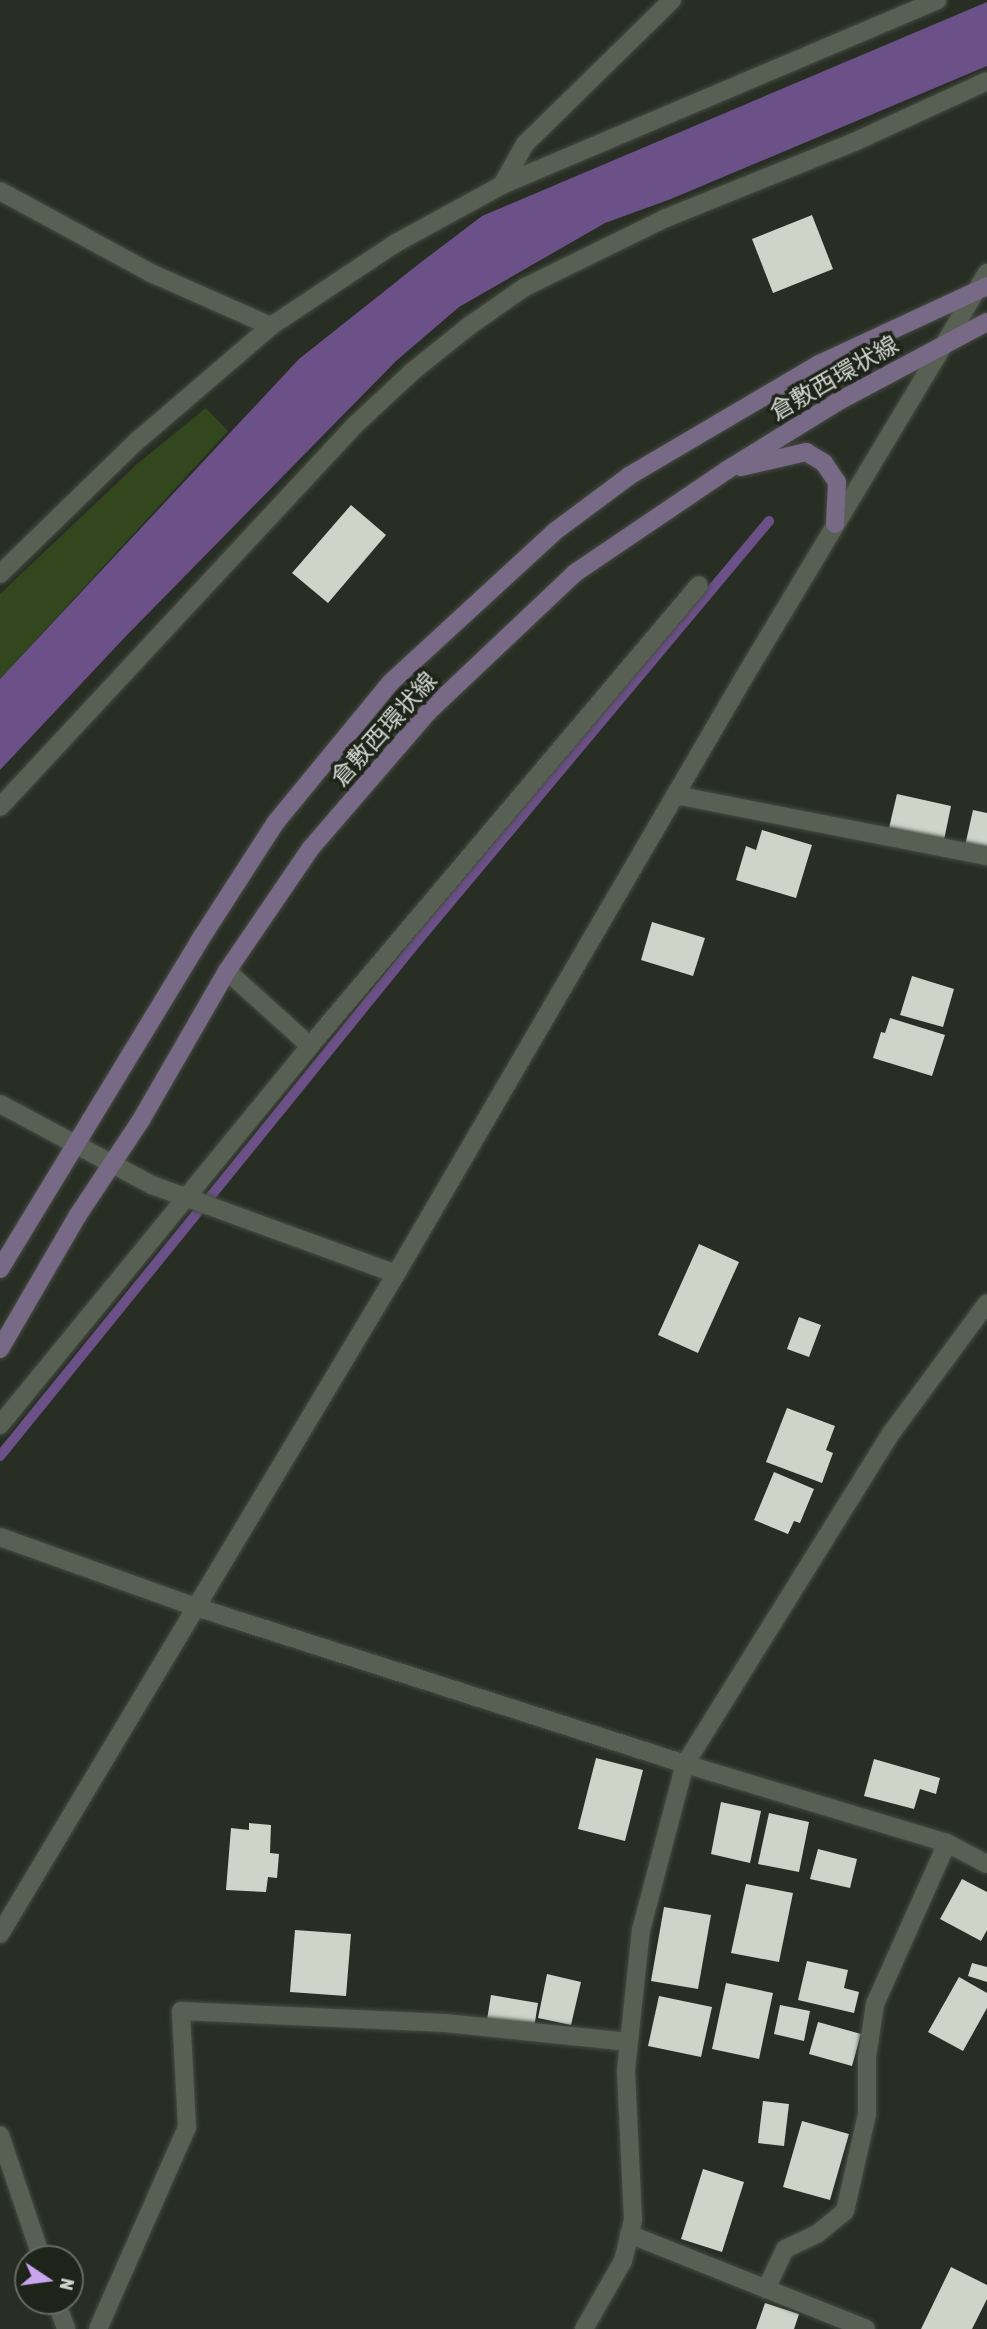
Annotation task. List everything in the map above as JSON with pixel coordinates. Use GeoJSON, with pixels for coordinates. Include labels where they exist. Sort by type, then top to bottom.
{"type":"FeatureCollection","features":[{"type":"Feature","properties":{"kind":"main road","name":"倉敷西環状線"},"geometry":{"type":"LineString","coordinates":[[0,1269],[198,943],[276,822],[390,683],[554,532],[629,476],[818,364],[982,288]]}},
{"type":"Feature","properties":{"kind":"main road","name":"倉敷西環状線"},"geometry":{"type":"LineString","coordinates":[[0,1349],[110,1165],[141,1120],[227,971],[311,848],[428,712],[575,573],[727,470],[837,402],[987,322]]}},
{"type":"Feature","properties":{"kind":"main road"},"geometry":{"type":"LineString","coordinates":[[727,470],[806,452],[824,463],[834,474],[835,524]]}},
{"type":"Feature","properties":{"kind":"street"},"geometry":{"type":"LineString","coordinates":[[502,185],[525,144],[672,0]]}},
{"type":"Feature","properties":{"kind":"street"},"geometry":{"type":"LineString","coordinates":[[0,574],[137,441],[271,326],[396,243],[502,185],[937,0]]}},
{"type":"Feature","properties":{"kind":"street"},"geometry":{"type":"LineString","coordinates":[[0,807],[355,425],[413,371],[469,326],[525,287],[666,218],[854,142],[987,81]]}},
{"type":"Feature","properties":{"kind":"street"},"geometry":{"type":"LineString","coordinates":[[0,191],[153,274],[271,326]]}},
{"type":"Feature","properties":{"kind":"street"},"geometry":{"type":"LineString","coordinates":[[0,1934],[396,1273],[835,524],[982,288],[987,273]]}},
{"type":"Feature","properties":{"kind":"street"},"geometry":{"type":"LineString","coordinates":[[0,1425],[310,1046],[699,585]]}},
{"type":"Feature","properties":{"kind":"street"},"geometry":{"type":"LineString","coordinates":[[676,795],[987,856]]}},
{"type":"Feature","properties":{"kind":"street"},"geometry":{"type":"LineString","coordinates":[[227,971],[310,1046]]}},
{"type":"Feature","properties":{"kind":"street"},"geometry":{"type":"LineString","coordinates":[[0,1104],[110,1165],[186,1197],[396,1273]]}},
{"type":"Feature","properties":{"kind":"street"},"geometry":{"type":"LineString","coordinates":[[584,2329],[623,2261],[633,2220],[626,2070],[629,2042],[642,1930],[685,1764],[891,1432],[987,1303]]}},
{"type":"Feature","properties":{"kind":"street"},"geometry":{"type":"LineString","coordinates":[[0,1537],[196,1607],[685,1764],[947,1843],[987,1864]]}},
{"type":"Feature","properties":{"kind":"street"},"geometry":{"type":"LineString","coordinates":[[766,2289],[785,2249],[817,2234],[845,2211],[867,2114],[867,2057],[875,2004],[947,1843]]}},
{"type":"Feature","properties":{"kind":"street"},"geometry":{"type":"LineString","coordinates":[[98,2329],[187,2127],[181,2011],[445,2023],[629,2042]]}},
{"type":"Feature","properties":{"kind":"street"},"geometry":{"type":"LineString","coordinates":[[0,2135],[37,2245]]}},
{"type":"Feature","properties":{"kind":"street"},"geometry":{"type":"LineString","coordinates":[[629,2234],[866,2329]]}},
{"type":"Feature","properties":{"kind":"green space"},"geometry":{"type":"Polygon","coordinates":[[[206,408],[228,431],[0,679],[0,594],[137,464],[206,408]]]}},
{"type":"Feature","properties":{"kind":"shaded area"},"geometry":{"type":"Polygon","coordinates":[[[987,2],[987,66],[671,199],[605,223],[459,307],[396,361],[127,635],[0,770],[0,679],[299,359],[420,263],[482,216],[987,2]]]}},
{"type":"Feature","properties":{"kind":"building"},"geometry":{"type":"Polygon","coordinates":[[[812,215],[833,269],[773,293],[752,239],[812,215]]]}},
{"type":"Feature","properties":{"kind":"building"},"geometry":{"type":"Polygon","coordinates":[[[351,505],[386,535],[328,603],[292,573],[351,505]]]}},
{"type":"Feature","properties":{"kind":"building"},"geometry":{"type":"Polygon","coordinates":[[[897,794],[951,806],[944,840],[889,828],[897,794]]]}},
{"type":"Feature","properties":{"kind":"building"},"geometry":{"type":"Polygon","coordinates":[[[973,810],[987,813],[987,851],[965,846],[973,810]]]}},
{"type":"Feature","properties":{"kind":"building"},"geometry":{"type":"Polygon","coordinates":[[[762,830],[812,845],[796,898],[736,880],[746,846],[756,850],[762,830]]]}},
{"type":"Feature","properties":{"kind":"building"},"geometry":{"type":"Polygon","coordinates":[[[652,922],[705,938],[693,976],[641,960],[652,922]]]}},
{"type":"Feature","properties":{"kind":"building"},"geometry":{"type":"Polygon","coordinates":[[[912,976],[954,989],[943,1027],[900,1015],[912,976]]]}},
{"type":"Feature","properties":{"kind":"building"},"geometry":{"type":"Polygon","coordinates":[[[890,1018],[945,1035],[932,1076],[873,1058],[881,1032],[885,1033],[890,1018]]]}},
{"type":"Feature","properties":{"kind":"building"},"geometry":{"type":"Polygon","coordinates":[[[699,1244],[739,1262],[698,1353],[658,1335],[699,1244]]]}},
{"type":"Feature","properties":{"kind":"building"},"geometry":{"type":"Polygon","coordinates":[[[799,1317],[821,1325],[809,1357],[787,1349],[799,1317]]]}},
{"type":"Feature","properties":{"kind":"building"},"geometry":{"type":"Polygon","coordinates":[[[787,1408],[835,1426],[826,1450],[833,1453],[822,1483],[766,1462],[787,1408]]]}},
{"type":"Feature","properties":{"kind":"building"},"geometry":{"type":"Polygon","coordinates":[[[774,1472],[814,1489],[800,1523],[794,1521],[788,1534],[754,1520],[774,1472]]]}},
{"type":"Feature","properties":{"kind":"building"},"geometry":{"type":"Polygon","coordinates":[[[596,1758],[643,1770],[625,1841],[578,1829],[596,1758]]]}},
{"type":"Feature","properties":{"kind":"building"},"geometry":{"type":"Polygon","coordinates":[[[874,1759],[940,1778],[936,1794],[920,1789],[914,1809],[864,1796],[874,1759]]]}},
{"type":"Feature","properties":{"kind":"building"},"geometry":{"type":"Polygon","coordinates":[[[721,1802],[761,1811],[750,1863],[711,1854],[721,1802]]]}},
{"type":"Feature","properties":{"kind":"building"},"geometry":{"type":"Polygon","coordinates":[[[769,1813],[809,1822],[799,1872],[758,1864],[769,1813]]]}},
{"type":"Feature","properties":{"kind":"building"},"geometry":{"type":"Polygon","coordinates":[[[249,1823],[271,1825],[270,1853],[279,1854],[277,1878],[268,1877],[266,1892],[226,1890],[231,1828],[249,1830],[249,1823]]]}},
{"type":"Feature","properties":{"kind":"building"},"geometry":{"type":"Polygon","coordinates":[[[818,1849],[857,1859],[850,1888],[810,1879],[818,1849]]]}},
{"type":"Feature","properties":{"kind":"building"},"geometry":{"type":"Polygon","coordinates":[[[962,1879],[987,1892],[987,1930],[981,1941],[940,1919],[962,1879]]]}},
{"type":"Feature","properties":{"kind":"building"},"geometry":{"type":"Polygon","coordinates":[[[746,1884],[793,1893],[779,1962],[731,1953],[746,1884]]]}},
{"type":"Feature","properties":{"kind":"building"},"geometry":{"type":"Polygon","coordinates":[[[664,1907],[711,1915],[698,1989],[651,1981],[664,1907]]]}},
{"type":"Feature","properties":{"kind":"building"},"geometry":{"type":"Polygon","coordinates":[[[295,1930],[351,1934],[346,1996],[290,1992],[295,1930]]]}},
{"type":"Feature","properties":{"kind":"building"},"geometry":{"type":"Polygon","coordinates":[[[807,1961],[848,1970],[844,1988],[859,1992],[854,2013],[798,2000],[807,1961]]]}},
{"type":"Feature","properties":{"kind":"building"},"geometry":{"type":"Polygon","coordinates":[[[972,1963],[987,1967],[987,1982],[968,1976],[972,1963]]]}},
{"type":"Feature","properties":{"kind":"building"},"geometry":{"type":"Polygon","coordinates":[[[547,1974],[581,1982],[571,2025],[538,2018],[547,1974]]]}},
{"type":"Feature","properties":{"kind":"building"},"geometry":{"type":"Polygon","coordinates":[[[959,1977],[987,1993],[987,2008],[963,2051],[928,2032],[959,1977]]]}},
{"type":"Feature","properties":{"kind":"building"},"geometry":{"type":"Polygon","coordinates":[[[726,1983],[773,1993],[759,2059],[712,2049],[726,1983]]]}},
{"type":"Feature","properties":{"kind":"building"},"geometry":{"type":"Polygon","coordinates":[[[491,1995],[538,2003],[534,2028],[487,2020],[491,1995]]]}},
{"type":"Feature","properties":{"kind":"building"},"geometry":{"type":"Polygon","coordinates":[[[659,1996],[712,2007],[701,2057],[648,2046],[659,1996]]]}},
{"type":"Feature","properties":{"kind":"building"},"geometry":{"type":"Polygon","coordinates":[[[780,2005],[810,2011],[804,2041],[774,2034],[780,2005]]]}},
{"type":"Feature","properties":{"kind":"building"},"geometry":{"type":"Polygon","coordinates":[[[818,2022],[861,2034],[852,2066],[809,2054],[818,2022]]]}},
{"type":"Feature","properties":{"kind":"building"},"geometry":{"type":"Polygon","coordinates":[[[763,2101],[789,2104],[784,2146],[758,2143],[763,2101]]]}},
{"type":"Feature","properties":{"kind":"building"},"geometry":{"type":"Polygon","coordinates":[[[802,2121],[849,2134],[830,2200],[783,2187],[802,2121]]]}},
{"type":"Feature","properties":{"kind":"building"},"geometry":{"type":"Polygon","coordinates":[[[703,2169],[744,2182],[722,2252],[681,2239],[703,2169]]]}},
{"type":"Feature","properties":{"kind":"building"},"geometry":{"type":"Polygon","coordinates":[[[951,2267],[987,2285],[987,2299],[972,2329],[921,2329],[951,2267]]]}},
{"type":"Feature","properties":{"kind":"building"},"geometry":{"type":"Polygon","coordinates":[[[765,2303],[799,2314],[794,2329],[756,2329],[765,2303]]]}},
{"type":"Feature","properties":{"kind":"waterway"},"geometry":{"type":"LineString","coordinates":[[0,1456],[425,932],[769,521]]}}]}
